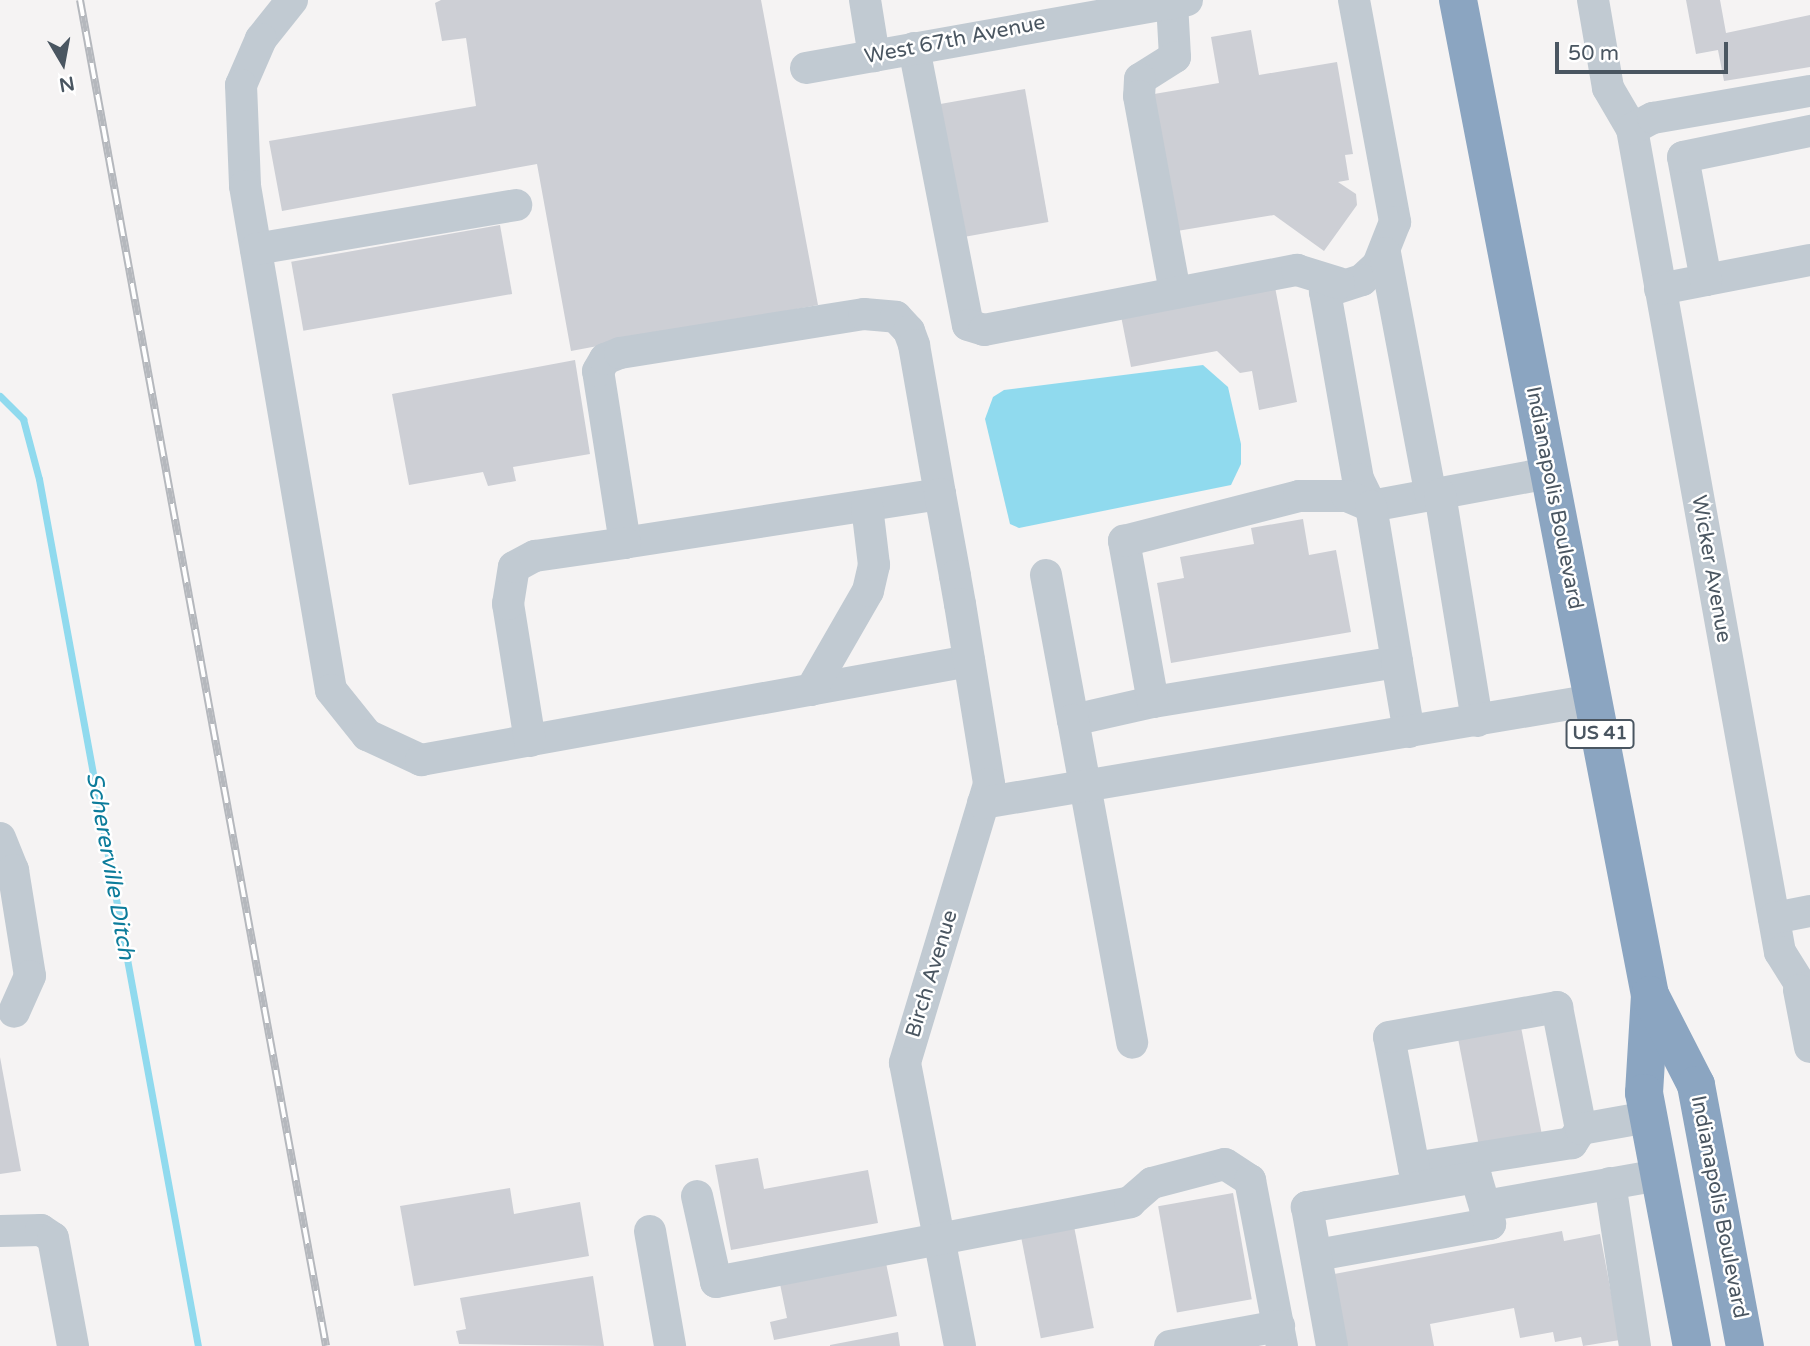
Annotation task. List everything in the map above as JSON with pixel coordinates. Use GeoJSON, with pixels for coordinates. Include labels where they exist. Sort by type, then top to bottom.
{"type":"FeatureCollection","features":[{"type":"Feature","properties":{"kind":"highway","name":"Indianapolis Boulevard"},"geometry":{"type":"LineString","coordinates":[[1458,0],[1650,995],[1648,1117],[1692,1346]]}},
{"type":"Feature","properties":{"kind":"highway","name":"Indianapolis Boulevard"},"geometry":{"type":"LineString","coordinates":[[1650,995],[1696,1084],[1745,1346]]}},
{"type":"Feature","properties":{"kind":"street"},"geometry":{"type":"LineString","coordinates":[[292,0],[261,39],[241,85],[245,186],[331,690],[367,735],[421,760],[969,662]]}},
{"type":"Feature","properties":{"kind":"street"},"geometry":{"type":"LineString","coordinates":[[865,0],[874,56]]}},
{"type":"Feature","properties":{"kind":"street"},"geometry":{"type":"LineString","coordinates":[[914,48],[968,325],[984,330],[1297,270],[1339,283],[1362,280],[1385,253],[1395,222],[1354,0]]}},
{"type":"Feature","properties":{"kind":"street"},"geometry":{"type":"LineString","coordinates":[[1592,0],[1608,88],[1632,129],[1653,118],[1810,91]]}},
{"type":"Feature","properties":{"kind":"street"},"geometry":{"type":"LineString","coordinates":[[1175,293],[1139,96],[1140,79],[1175,57],[1180,1]]}},
{"type":"Feature","properties":{"kind":"street","name":"West 67th Avenue"},"geometry":{"type":"LineString","coordinates":[[806,68],[914,48],[1099,6],[1180,1]]}},
{"type":"Feature","properties":{"kind":"street","name":"Wicker Avenue"},"geometry":{"type":"LineString","coordinates":[[1632,129],[1780,952],[1806,992],[1810,1047]]}},
{"type":"Feature","properties":{"kind":"street"},"geometry":{"type":"LineString","coordinates":[[1706,280],[1683,157],[1810,131]]}},
{"type":"Feature","properties":{"kind":"street"},"geometry":{"type":"LineString","coordinates":[[256,248],[516,205]]}},
{"type":"Feature","properties":{"kind":"street"},"geometry":{"type":"LineString","coordinates":[[1385,253],[1436,495],[1477,721]]}},
{"type":"Feature","properties":{"kind":"street"},"geometry":{"type":"LineString","coordinates":[[1660,289],[1810,260]]}},
{"type":"Feature","properties":{"kind":"street"},"geometry":{"type":"LineString","coordinates":[[1339,283],[1325,292],[1324,306],[1358,478],[1371,506],[1409,732]]}},
{"type":"Feature","properties":{"kind":"street","name":"Birch Avenue"},"geometry":{"type":"LineString","coordinates":[[625,543],[599,386],[605,359],[864,314],[896,317],[909,331],[960,604],[989,784],[905,1063],[960,1346]]}},
{"type":"Feature","properties":{"kind":"street"},"geometry":{"type":"LineString","coordinates":[[1153,702],[1124,541],[1299,496],[1347,496],[1371,506],[1549,473]]}},
{"type":"Feature","properties":{"kind":"street"},"geometry":{"type":"LineString","coordinates":[[530,741],[508,604],[514,567],[535,556],[940,494]]}},
{"type":"Feature","properties":{"kind":"street"},"geometry":{"type":"LineString","coordinates":[[811,690],[868,591],[874,565],[867,506]]}},
{"type":"Feature","properties":{"kind":"street"},"geometry":{"type":"LineString","coordinates":[[1046,575],[1132,1043]]}},
{"type":"Feature","properties":{"kind":"street"},"geometry":{"type":"LineString","coordinates":[[1073,719],[1153,702],[1397,662]]}},
{"type":"Feature","properties":{"kind":"street"},"geometry":{"type":"LineString","coordinates":[[983,803],[1593,700]]}},
{"type":"Feature","properties":{"kind":"street"},"geometry":{"type":"LineString","coordinates":[[0,838],[13,870],[30,976],[14,1012]]}},
{"type":"Feature","properties":{"kind":"street"},"geometry":{"type":"LineString","coordinates":[[1774,918],[1810,911]]}},
{"type":"Feature","properties":{"kind":"street"},"geometry":{"type":"LineString","coordinates":[[1581,1129],[1557,1007],[1389,1037],[1414,1168],[1572,1143],[1581,1129],[1648,1117]]}},
{"type":"Feature","properties":{"kind":"street"},"geometry":{"type":"LineString","coordinates":[[697,1196],[716,1282],[1130,1202],[1153,1183],[1225,1164],[1251,1180],[1281,1336],[1170,1346]]}},
{"type":"Feature","properties":{"kind":"street"},"geometry":{"type":"LineString","coordinates":[[1485,1206],[1660,1175]]}},
{"type":"Feature","properties":{"kind":"street"},"geometry":{"type":"LineString","coordinates":[[1317,1255],[1490,1224],[1476,1177],[1307,1207],[1332,1346]]}},
{"type":"Feature","properties":{"kind":"street"},"geometry":{"type":"LineString","coordinates":[[1610,1184],[1637,1343]]}},
{"type":"Feature","properties":{"kind":"street"},"geometry":{"type":"LineString","coordinates":[[0,1231],[32,1228],[53,1238],[73,1346]]}},
{"type":"Feature","properties":{"kind":"street"},"geometry":{"type":"LineString","coordinates":[[650,1231],[670,1346]]}},
{"type":"Feature","properties":{"kind":"water"},"geometry":{"type":"Polygon","coordinates":[[[1203,365],[1228,387],[1241,444],[1241,464],[1231,485],[1019,528],[1010,524],[985,419],[993,397],[1004,390],[1203,365]]]}},
{"type":"Feature","properties":{"kind":"building"},"geometry":{"type":"Polygon","coordinates":[[[441,0],[761,0],[818,305],[571,351],[537,164],[282,211],[269,141],[476,106],[466,38],[442,41],[435,3],[441,0]]]}},
{"type":"Feature","properties":{"kind":"building"},"geometry":{"type":"Polygon","coordinates":[[[1686,0],[1720,0],[1726,33],[1810,15],[1810,67],[1724,81],[1718,50],[1696,54],[1686,0]]]}},
{"type":"Feature","properties":{"kind":"building"},"geometry":{"type":"Polygon","coordinates":[[[1251,30],[1259,75],[1337,62],[1353,154],[1345,155],[1349,180],[1338,182],[1356,194],[1357,205],[1324,251],[1274,215],[1177,231],[1154,94],[1219,83],[1211,37],[1251,30]]]}},
{"type":"Feature","properties":{"kind":"building"},"geometry":{"type":"Polygon","coordinates":[[[1025,89],[1048,222],[964,237],[940,104],[1025,89]]]}},
{"type":"Feature","properties":{"kind":"building"},"geometry":{"type":"Polygon","coordinates":[[[500,225],[512,294],[303,331],[291,262],[500,225]]]}},
{"type":"Feature","properties":{"kind":"building"},"geometry":{"type":"Polygon","coordinates":[[[1275,287],[1297,402],[1259,410],[1252,371],[1240,373],[1217,351],[1131,367],[1121,316],[1275,287]]]}},
{"type":"Feature","properties":{"kind":"building"},"geometry":{"type":"Polygon","coordinates":[[[575,360],[590,454],[513,467],[516,481],[488,486],[483,472],[409,485],[392,394],[575,360]]]}},
{"type":"Feature","properties":{"kind":"building"},"geometry":{"type":"Polygon","coordinates":[[[1303,519],[1309,555],[1336,550],[1351,632],[1171,663],[1157,583],[1184,578],[1180,557],[1254,544],[1251,528],[1303,519]]]}},
{"type":"Feature","properties":{"kind":"building"},"geometry":{"type":"Polygon","coordinates":[[[1521,1027],[1542,1136],[1479,1148],[1458,1039],[1521,1027]]]}},
{"type":"Feature","properties":{"kind":"building"},"geometry":{"type":"Polygon","coordinates":[[[0,1057],[21,1171],[0,1174],[0,1057]]]}},
{"type":"Feature","properties":{"kind":"building"},"geometry":{"type":"Polygon","coordinates":[[[758,1158],[764,1189],[868,1170],[878,1223],[731,1250],[715,1165],[758,1158]]]}},
{"type":"Feature","properties":{"kind":"building"},"geometry":{"type":"Polygon","coordinates":[[[510,1188],[514,1214],[580,1202],[589,1256],[414,1286],[400,1206],[510,1188]]]}},
{"type":"Feature","properties":{"kind":"building"},"geometry":{"type":"Polygon","coordinates":[[[1233,1193],[1252,1299],[1177,1313],[1158,1206],[1233,1193]]]}},
{"type":"Feature","properties":{"kind":"building"},"geometry":{"type":"Polygon","coordinates":[[[1073,1221],[1094,1328],[1041,1338],[1020,1231],[1073,1221]]]}},
{"type":"Feature","properties":{"kind":"building"},"geometry":{"type":"Polygon","coordinates":[[[1562,1231],[1564,1241],[1600,1234],[1620,1340],[1583,1346],[1581,1337],[1555,1342],[1553,1332],[1520,1338],[1514,1308],[1430,1324],[1434,1346],[1342,1346],[1329,1275],[1562,1231]]]}},
{"type":"Feature","properties":{"kind":"building"},"geometry":{"type":"Polygon","coordinates":[[[886,1263],[897,1316],[774,1340],[770,1322],[787,1318],[780,1284],[886,1263]]]}},
{"type":"Feature","properties":{"kind":"building"},"geometry":{"type":"Polygon","coordinates":[[[593,1276],[604,1346],[459,1344],[456,1331],[466,1329],[460,1298],[593,1276]]]}},
{"type":"Feature","properties":{"kind":"building"},"geometry":{"type":"Polygon","coordinates":[[[898,1332],[900,1346],[830,1346],[830,1345],[898,1332]]]}},
{"type":"Feature","properties":{"kind":"waterway","name":"Schererville Ditch"},"geometry":{"type":"LineString","coordinates":[[0,396],[23,419],[39,479],[198,1346]]}},
{"type":"Feature","properties":{"kind":"railway"},"geometry":{"type":"LineString","coordinates":[[80,0],[326,1346]]}}]}
